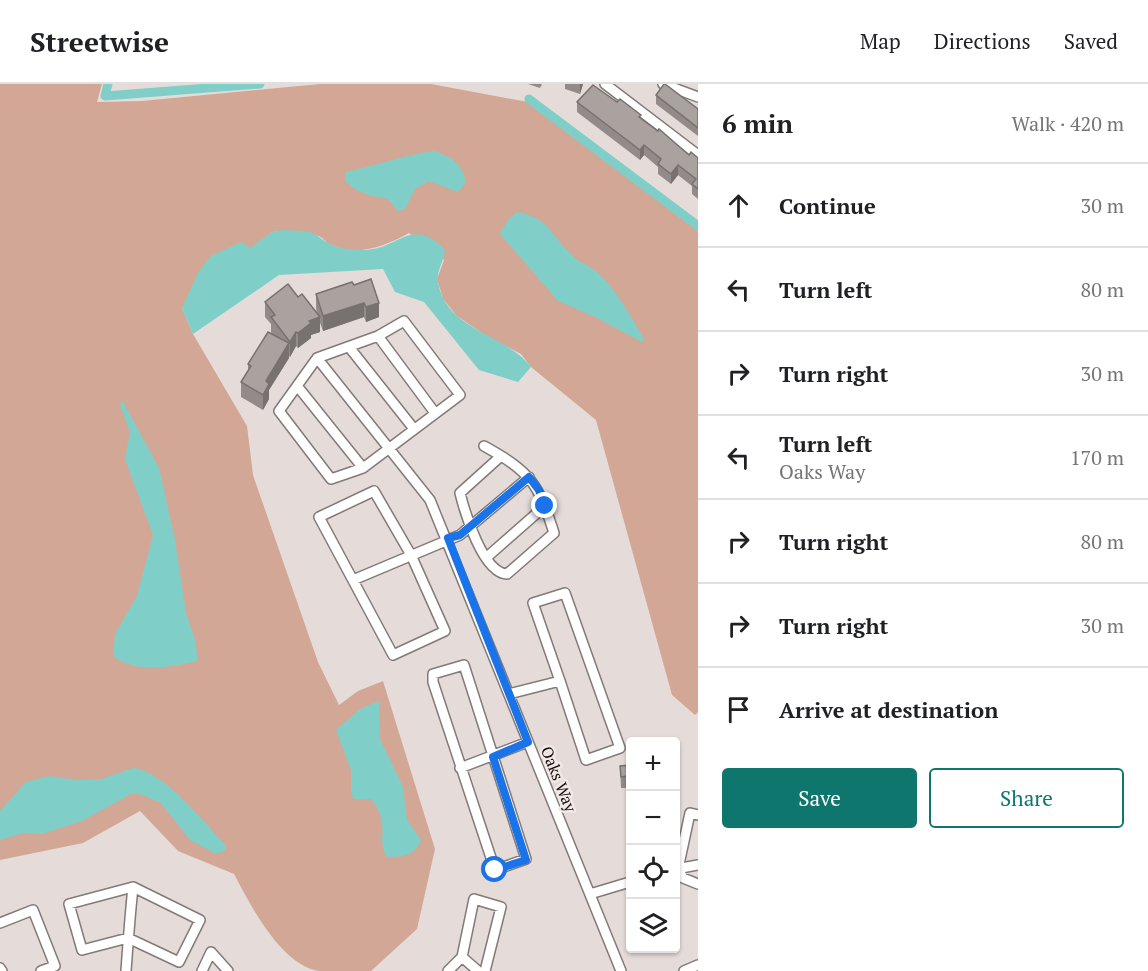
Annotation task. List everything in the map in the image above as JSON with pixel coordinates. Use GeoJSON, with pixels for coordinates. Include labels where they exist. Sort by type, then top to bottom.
{"type":"FeatureCollection","features":[{"type":"Feature","properties":{"kind":"street"},"geometry":{"type":"LineString","coordinates":[[605,84],[698,155]]}},
{"type":"Feature","properties":{"kind":"street"},"geometry":{"type":"LineString","coordinates":[[663,84],[698,97]]}},
{"type":"Feature","properties":{"kind":"street"},"geometry":{"type":"LineString","coordinates":[[404,321],[460,395],[389,451],[363,468],[331,479],[279,411],[317,358],[378,336],[404,321]]}},
{"type":"Feature","properties":{"kind":"street"},"geometry":{"type":"LineString","coordinates":[[378,336],[435,413]]}},
{"type":"Feature","properties":{"kind":"street"},"geometry":{"type":"LineString","coordinates":[[349,347],[414,429]]}},
{"type":"Feature","properties":{"kind":"street","name":"Oaks Way"},"geometry":{"type":"LineString","coordinates":[[317,358],[430,500],[448,538],[621,971]]}},
{"type":"Feature","properties":{"kind":"street"},"geometry":{"type":"LineString","coordinates":[[298,387],[363,468]]}},
{"type":"Feature","properties":{"kind":"street"},"geometry":{"type":"LineString","coordinates":[[484,446],[501,456],[529,477],[539,490],[554,533],[512,571],[500,574],[492,567],[468,526],[460,493],[501,456]]}},
{"type":"Feature","properties":{"kind":"street"},"geometry":{"type":"LineString","coordinates":[[353,580],[448,538],[460,535],[529,477]]}},
{"type":"Feature","properties":{"kind":"street"},"geometry":{"type":"LineString","coordinates":[[374,491],[411,555],[445,631],[393,656],[353,580],[319,517],[374,491]]}},
{"type":"Feature","properties":{"kind":"street"},"geometry":{"type":"LineString","coordinates":[[487,557],[545,506]]}},
{"type":"Feature","properties":{"kind":"street"},"geometry":{"type":"LineString","coordinates":[[565,592],[620,748],[586,760],[560,681],[533,603],[565,592]]}},
{"type":"Feature","properties":{"kind":"street"},"geometry":{"type":"LineString","coordinates":[[464,665],[526,860],[495,870],[460,768],[433,682],[433,674],[464,665]]}},
{"type":"Feature","properties":{"kind":"street"},"geometry":{"type":"LineString","coordinates":[[509,694],[560,681]]}},
{"type":"Feature","properties":{"kind":"street"},"geometry":{"type":"LineString","coordinates":[[460,768],[528,742]]}},
{"type":"Feature","properties":{"kind":"street"},"geometry":{"type":"LineString","coordinates":[[680,856],[690,813],[698,815]]}},
{"type":"Feature","properties":{"kind":"street"},"geometry":{"type":"LineString","coordinates":[[680,868],[698,865]]}},
{"type":"Feature","properties":{"kind":"street"},"geometry":{"type":"LineString","coordinates":[[680,874],[682,878],[698,884]]}},
{"type":"Feature","properties":{"kind":"street"},"geometry":{"type":"LineString","coordinates":[[590,894],[626,883]]}},
{"type":"Feature","properties":{"kind":"street"},"geometry":{"type":"LineString","coordinates":[[127,971],[133,887]]}},
{"type":"Feature","properties":{"kind":"street"},"geometry":{"type":"LineString","coordinates":[[133,887],[200,920],[179,962],[128,938],[82,950],[69,903],[133,887]]}},
{"type":"Feature","properties":{"kind":"street"},"geometry":{"type":"LineString","coordinates":[[448,971],[462,957],[474,899],[501,907],[484,971]]}},
{"type":"Feature","properties":{"kind":"street"},"geometry":{"type":"LineString","coordinates":[[0,923],[33,910],[55,966],[41,971]]}},
{"type":"Feature","properties":{"kind":"street"},"geometry":{"type":"LineString","coordinates":[[202,971],[211,952],[228,971]]}},
{"type":"Feature","properties":{"kind":"street"},"geometry":{"type":"LineString","coordinates":[[462,957],[478,971]]}},
{"type":"Feature","properties":{"kind":"street"},"geometry":{"type":"LineString","coordinates":[[684,971],[698,965]]}},
{"type":"Feature","properties":{"kind":"shaded area"},"geometry":{"type":"Polygon","coordinates":[[[0,84],[102,84],[97,102],[142,101],[320,84],[431,84],[528,102],[698,231],[698,712],[695,715],[672,695],[596,420],[531,367],[521,354],[488,337],[457,316],[443,299],[437,279],[444,260],[409,233],[370,249],[349,250],[329,244],[320,237],[308,233],[272,232],[182,308],[193,334],[247,426],[253,475],[318,662],[339,705],[358,691],[383,681],[435,849],[417,929],[371,971],[320,971],[306,967],[292,958],[268,932],[234,874],[178,851],[140,811],[83,843],[0,860],[0,84]]]}},
{"type":"Feature","properties":{"kind":"water"},"geometry":{"type":"Polygon","coordinates":[[[434,151],[451,158],[461,170],[466,182],[458,192],[429,181],[415,189],[405,209],[398,211],[388,199],[365,193],[345,181],[345,172],[434,151]]]}},
{"type":"Feature","properties":{"kind":"water"},"geometry":{"type":"Polygon","coordinates":[[[517,212],[536,218],[543,223],[573,256],[606,281],[634,322],[644,339],[642,342],[595,317],[558,301],[500,234],[508,220],[517,212]]]}},
{"type":"Feature","properties":{"kind":"water"},"geometry":{"type":"Polygon","coordinates":[[[283,230],[310,232],[327,243],[358,250],[375,249],[413,234],[433,240],[445,250],[438,282],[443,298],[452,311],[520,356],[531,367],[518,382],[479,370],[424,302],[395,292],[383,269],[279,275],[193,334],[182,308],[199,271],[211,256],[241,242],[250,248],[272,232],[283,230]]]}},
{"type":"Feature","properties":{"kind":"water"},"geometry":{"type":"Polygon","coordinates":[[[122,400],[159,468],[175,540],[186,613],[195,640],[198,661],[154,668],[133,665],[113,656],[115,634],[137,596],[153,535],[125,459],[130,432],[120,405],[122,400]]]}},
{"type":"Feature","properties":{"kind":"water"},"geometry":{"type":"Polygon","coordinates":[[[379,701],[380,739],[403,787],[407,820],[421,840],[412,853],[403,856],[387,857],[382,843],[381,816],[371,799],[354,799],[351,793],[351,770],[336,730],[360,709],[379,701]]]}},
{"type":"Feature","properties":{"kind":"water"},"geometry":{"type":"Polygon","coordinates":[[[133,768],[145,771],[170,788],[226,846],[226,850],[216,854],[190,840],[161,803],[140,794],[131,794],[82,821],[42,834],[23,833],[0,840],[0,811],[26,782],[49,776],[79,780],[101,779],[133,768]]]}},
{"type":"Feature","properties":{"kind":"building"},"geometry":{"type":"Polygon","coordinates":[[[664,84],[698,109],[698,128],[656,95],[664,84]]]}},
{"type":"Feature","properties":{"kind":"building"},"geometry":{"type":"Polygon","coordinates":[[[593,85],[617,102],[620,99],[641,115],[639,117],[658,131],[659,129],[689,155],[691,152],[698,158],[698,189],[692,184],[696,179],[678,165],[671,174],[658,164],[661,159],[644,145],[640,150],[577,102],[593,85]]]}},
{"type":"Feature","properties":{"kind":"building"},"geometry":{"type":"Polygon","coordinates":[[[371,279],[379,303],[366,307],[364,303],[323,316],[316,294],[352,282],[354,285],[371,279]]]}},
{"type":"Feature","properties":{"kind":"building"},"geometry":{"type":"Polygon","coordinates":[[[288,284],[298,297],[302,294],[320,317],[309,321],[311,323],[298,333],[296,332],[290,342],[271,317],[275,315],[265,302],[288,284]]]}},
{"type":"Feature","properties":{"kind":"building"},"geometry":{"type":"Polygon","coordinates":[[[268,332],[289,343],[266,381],[269,384],[263,395],[241,382],[251,366],[248,364],[268,332]]]}},
{"type":"Feature","properties":{"kind":"building"},"geometry":{"type":"Polygon","coordinates":[[[626,765],[626,776],[621,777],[620,766],[626,765]]]}},
{"type":"Feature","properties":{"kind":"waterway"},"geometry":{"type":"LineString","coordinates":[[108,84],[105,96],[260,84]]}},
{"type":"Feature","properties":{"kind":"waterway"},"geometry":{"type":"LineString","coordinates":[[529,99],[698,226]]}},
{"type":"Feature","properties":{"kind":"route"},"geometry":{"type":"LineString","coordinates":[[495,870],[526,860],[493,757],[528,742],[448,538],[460,535],[529,477],[539,490],[545,506]]}}]}
